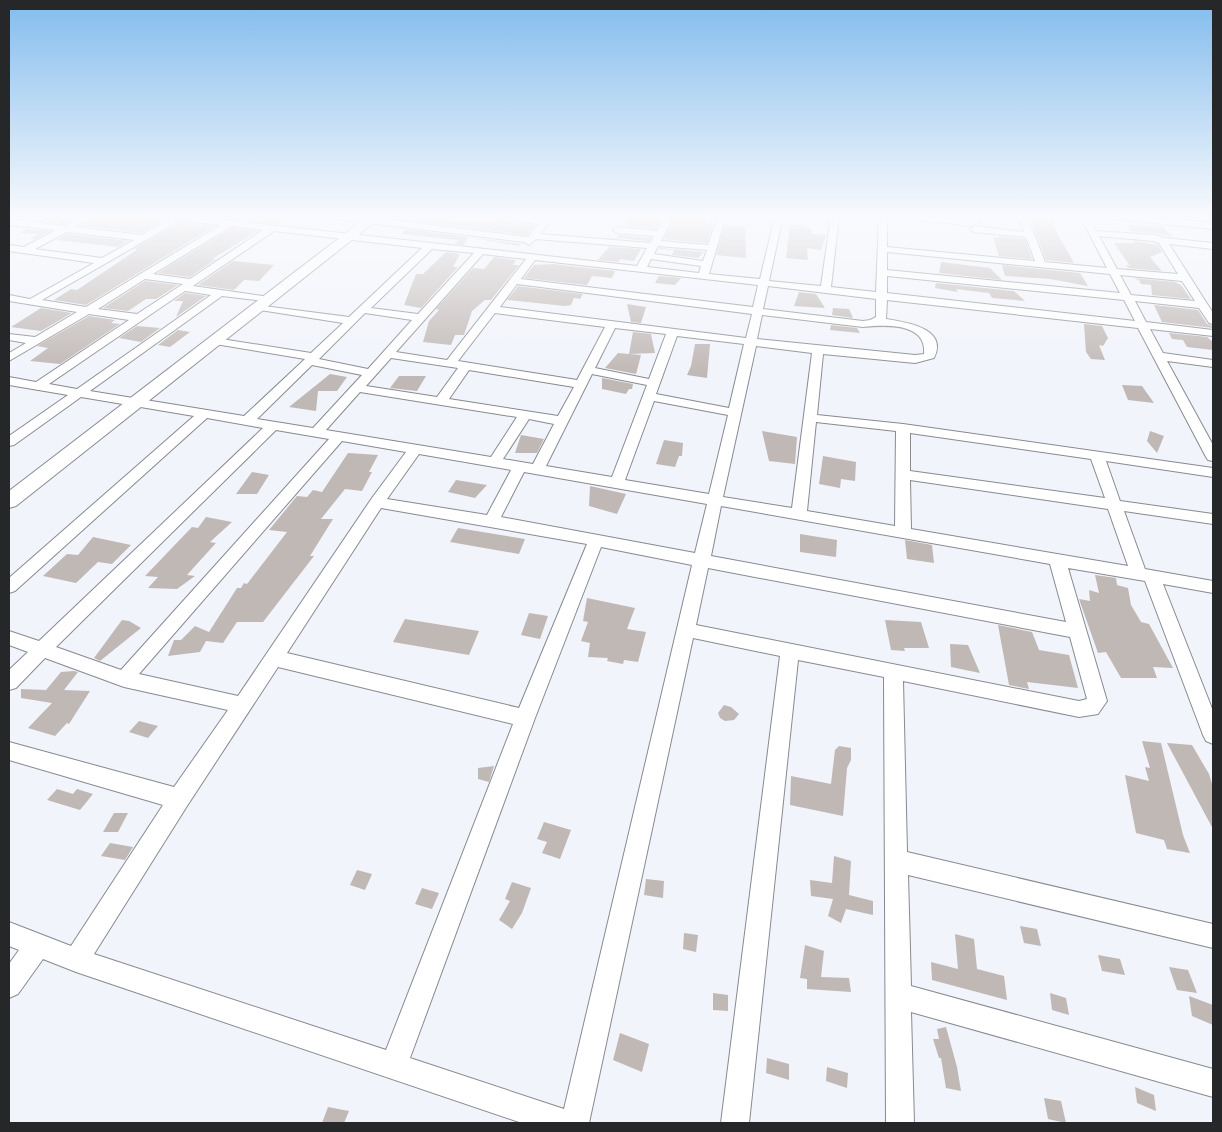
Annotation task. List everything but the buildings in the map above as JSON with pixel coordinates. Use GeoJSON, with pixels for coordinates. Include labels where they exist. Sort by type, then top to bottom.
{"type":"FeatureCollection","features":[{"type":"Feature","properties":{"kind":"street"},"geometry":{"type":"LineString","coordinates":[[9,311],[89,269]]}},
{"type":"Feature","properties":{"kind":"street"},"geometry":{"type":"LineString","coordinates":[[9,358],[155,269]]}},
{"type":"Feature","properties":{"kind":"street"},"geometry":{"type":"LineString","coordinates":[[38,386],[213,269]]}},
{"type":"Feature","properties":{"kind":"street"},"geometry":{"type":"LineString","coordinates":[[9,501],[308,269]]}},
{"type":"Feature","properties":{"kind":"street"},"geometry":{"type":"LineString","coordinates":[[247,422],[406,269]]}},
{"type":"Feature","properties":{"kind":"street"},"geometry":{"type":"LineString","coordinates":[[316,434],[465,269]]}},
{"type":"Feature","properties":{"kind":"street"},"geometry":{"type":"LineString","coordinates":[[451,363],[523,269]]}},
{"type":"Feature","properties":{"kind":"street"},"geometry":{"type":"LineString","coordinates":[[630,269],[1213,333]]}},
{"type":"Feature","properties":{"kind":"street"},"geometry":{"type":"LineString","coordinates":[[702,277],[705,269]]}},
{"type":"Feature","properties":{"kind":"street"},"geometry":{"type":"LineString","coordinates":[[575,1123],[767,269]]}},
{"type":"Feature","properties":{"kind":"street"},"geometry":{"type":"LineString","coordinates":[[825,291],[828,269]]}},
{"type":"Feature","properties":{"kind":"street"},"geometry":{"type":"LineString","coordinates":[[877,321],[881,318],[881,269]]}},
{"type":"Feature","properties":{"kind":"street"},"geometry":{"type":"LineString","coordinates":[[1091,269],[1185,278]]}},
{"type":"Feature","properties":{"kind":"street"},"geometry":{"type":"LineString","coordinates":[[1179,269],[1213,321]]}},
{"type":"Feature","properties":{"kind":"street"},"geometry":{"type":"LineString","coordinates":[[1114,271],[1213,457]]}},
{"type":"Feature","properties":{"kind":"street"},"geometry":{"type":"LineString","coordinates":[[881,272],[1203,305]]}},
{"type":"Feature","properties":{"kind":"street"},"geometry":{"type":"LineString","coordinates":[[143,276],[189,285],[264,304],[353,321]]}},
{"type":"Feature","properties":{"kind":"street"},"geometry":{"type":"LineString","coordinates":[[492,309],[818,350],[915,359],[930,356],[932,348],[928,336],[920,330],[877,321],[863,324],[513,281]]}},
{"type":"Feature","properties":{"kind":"street"},"geometry":{"type":"LineString","coordinates":[[9,442],[220,293]]}},
{"type":"Feature","properties":{"kind":"street"},"geometry":{"type":"LineString","coordinates":[[9,298],[139,318]]}},
{"type":"Feature","properties":{"kind":"street"},"geometry":{"type":"LineString","coordinates":[[363,310],[422,318]]}},
{"type":"Feature","properties":{"kind":"street"},"geometry":{"type":"LineString","coordinates":[[537,470],[612,324]]}},
{"type":"Feature","properties":{"kind":"street"},"geometry":{"type":"LineString","coordinates":[[617,483],[673,332]]}},
{"type":"Feature","properties":{"kind":"street"},"geometry":{"type":"LineString","coordinates":[[9,337],[36,341]]}},
{"type":"Feature","properties":{"kind":"street"},"geometry":{"type":"LineString","coordinates":[[215,341],[312,359],[371,373]]}},
{"type":"Feature","properties":{"kind":"street"},"geometry":{"type":"LineString","coordinates":[[799,515],[818,350]]}},
{"type":"Feature","properties":{"kind":"street"},"geometry":{"type":"LineString","coordinates":[[389,354],[580,384]]}},
{"type":"Feature","properties":{"kind":"street"},"geometry":{"type":"LineString","coordinates":[[1159,356],[1213,363]]}},
{"type":"Feature","properties":{"kind":"street"},"geometry":{"type":"LineString","coordinates":[[441,401],[467,366]]}},
{"type":"Feature","properties":{"kind":"street"},"geometry":{"type":"LineString","coordinates":[[588,370],[653,383]]}},
{"type":"Feature","properties":{"kind":"street"},"geometry":{"type":"LineString","coordinates":[[9,382],[617,483],[715,502],[903,532],[1213,587]]}},
{"type":"Feature","properties":{"kind":"street"},"geometry":{"type":"LineString","coordinates":[[357,388],[563,421]]}},
{"type":"Feature","properties":{"kind":"street"},"geometry":{"type":"LineString","coordinates":[[648,396],[735,413]]}},
{"type":"Feature","properties":{"kind":"street"},"geometry":{"type":"LineString","coordinates":[[9,587],[204,414]]}},
{"type":"Feature","properties":{"kind":"street"},"geometry":{"type":"LineString","coordinates":[[494,463],[526,414]]}},
{"type":"Feature","properties":{"kind":"street"},"geometry":{"type":"LineString","coordinates":[[810,418],[903,428],[1213,472]]}},
{"type":"Feature","properties":{"kind":"street"},"geometry":{"type":"LineString","coordinates":[[9,682],[272,426]]}},
{"type":"Feature","properties":{"kind":"street"},"geometry":{"type":"LineString","coordinates":[[903,428],[903,532]]}},
{"type":"Feature","properties":{"kind":"street"},"geometry":{"type":"LineString","coordinates":[[1199,430],[1213,431]]}},
{"type":"Feature","properties":{"kind":"street"},"geometry":{"type":"LineString","coordinates":[[124,679],[338,437]]}},
{"type":"Feature","properties":{"kind":"street"},"geometry":{"type":"LineString","coordinates":[[76,960],[179,799],[377,502],[415,450]]}},
{"type":"Feature","properties":{"kind":"street"},"geometry":{"type":"LineString","coordinates":[[1098,456],[1115,506],[1213,735]]}},
{"type":"Feature","properties":{"kind":"street"},"geometry":{"type":"LineString","coordinates":[[492,521],[519,467]]}},
{"type":"Feature","properties":{"kind":"street"},"geometry":{"type":"LineString","coordinates":[[902,474],[1213,519]]}},
{"type":"Feature","properties":{"kind":"street"},"geometry":{"type":"LineString","coordinates":[[377,502],[492,521],[1077,631]]}},
{"type":"Feature","properties":{"kind":"street"},"geometry":{"type":"LineString","coordinates":[[393,1066],[525,718],[596,541]]}},
{"type":"Feature","properties":{"kind":"street"},"geometry":{"type":"LineString","coordinates":[[686,630],[1079,709],[1091,708],[1097,701],[1057,559]]}},
{"type":"Feature","properties":{"kind":"street"},"geometry":{"type":"LineString","coordinates":[[9,638],[124,679],[242,705]]}},
{"type":"Feature","properties":{"kind":"street"},"geometry":{"type":"LineString","coordinates":[[734,1123],[790,651]]}},
{"type":"Feature","properties":{"kind":"street"},"geometry":{"type":"LineString","coordinates":[[274,658],[525,718]]}},
{"type":"Feature","properties":{"kind":"street"},"geometry":{"type":"LineString","coordinates":[[893,671],[900,1123]]}},
{"type":"Feature","properties":{"kind":"street"},"geometry":{"type":"LineString","coordinates":[[9,751],[179,799]]}},
{"type":"Feature","properties":{"kind":"street"},"geometry":{"type":"LineString","coordinates":[[896,861],[1213,936]]}},
{"type":"Feature","properties":{"kind":"street"},"geometry":{"type":"LineString","coordinates":[[9,934],[76,960],[563,1123]]}},
{"type":"Feature","properties":{"kind":"street"},"geometry":{"type":"LineString","coordinates":[[9,985],[38,945]]}},
{"type":"Feature","properties":{"kind":"street"},"geometry":{"type":"LineString","coordinates":[[898,995],[1213,1083]]}}]}
